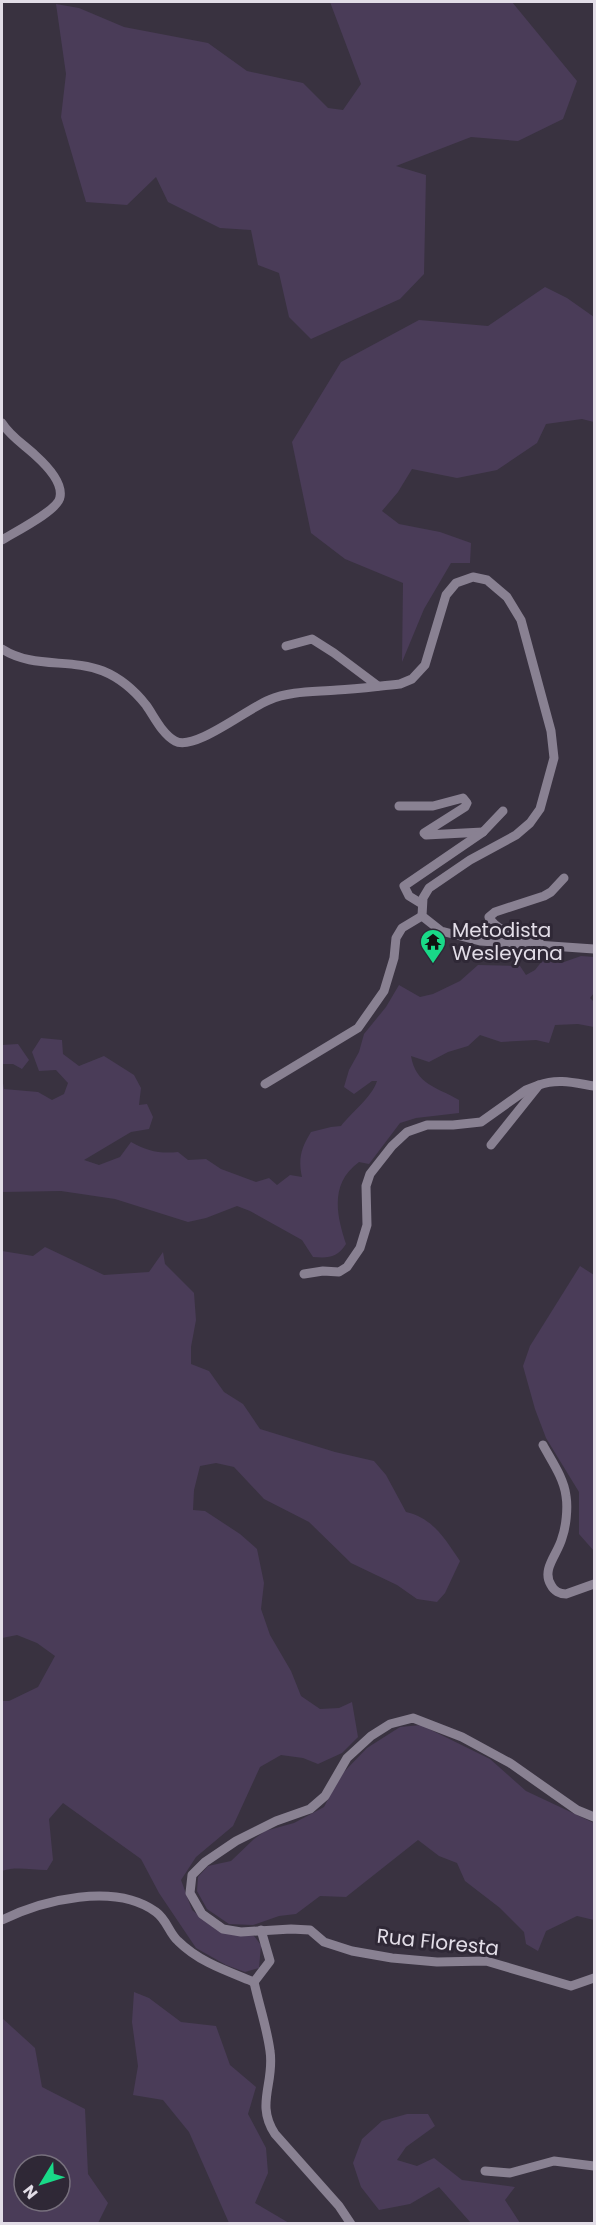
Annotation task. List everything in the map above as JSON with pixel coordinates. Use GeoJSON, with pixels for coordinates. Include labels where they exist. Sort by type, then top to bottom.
{"type":"FeatureCollection","features":[{"type":"Feature","properties":{"kind":"street"},"geometry":{"type":"LineString","coordinates":[[2,423],[46,466],[58,484],[61,496],[58,503],[43,515],[2,540]]}},
{"type":"Feature","properties":{"kind":"street"},"geometry":{"type":"LineString","coordinates":[[2,649],[15,658],[101,670],[118,678],[144,703],[175,741],[185,743],[200,740],[268,700],[289,694],[400,684],[412,678],[425,665],[446,595],[456,583],[473,577],[487,580],[507,597],[521,620],[551,731],[554,758],[540,809],[530,823],[516,835],[470,860],[429,888],[422,904],[422,916],[441,932],[480,941],[594,949]]}},
{"type":"Feature","properties":{"kind":"street"},"geometry":{"type":"LineString","coordinates":[[286,646],[312,639],[378,686]]}},
{"type":"Feature","properties":{"kind":"street"},"geometry":{"type":"LineString","coordinates":[[399,807],[433,806],[463,798],[467,804],[465,807],[424,833],[426,835],[483,832]]}},
{"type":"Feature","properties":{"kind":"street"},"geometry":{"type":"LineString","coordinates":[[422,904],[409,896],[404,886],[483,832],[503,811]]}},
{"type":"Feature","properties":{"kind":"street"},"geometry":{"type":"LineString","coordinates":[[553,945],[507,932],[494,926],[489,917],[495,912],[544,896],[564,878]]}},
{"type":"Feature","properties":{"kind":"street"},"geometry":{"type":"LineString","coordinates":[[265,1084],[358,1028],[384,991],[394,958],[396,938],[402,928],[422,916]]}},
{"type":"Feature","properties":{"kind":"street"},"geometry":{"type":"LineString","coordinates":[[304,1274],[323,1271],[339,1272],[347,1267],[360,1248],[367,1225],[366,1186],[370,1174],[392,1146],[407,1132],[427,1125],[481,1122],[526,1090],[549,1081],[562,1080],[594,1086]]}},
{"type":"Feature","properties":{"kind":"street"},"geometry":{"type":"LineString","coordinates":[[491,1145],[539,1084]]}},
{"type":"Feature","properties":{"kind":"street"},"geometry":{"type":"LineString","coordinates":[[543,1445],[567,1496],[563,1535],[558,1551],[547,1569],[548,1579],[552,1588],[561,1594],[594,1584]]}},
{"type":"Feature","properties":{"kind":"street","name":"Rua Floresta"},"geometry":{"type":"LineString","coordinates":[[594,1817],[577,1810],[510,1763],[462,1737],[413,1718],[390,1724],[370,1736],[347,1758],[325,1796],[310,1809],[276,1821],[236,1841],[205,1862],[192,1875],[190,1893],[202,1914],[223,1929],[241,1932],[310,1930],[324,1942],[352,1951],[392,1958],[437,1962],[486,1961],[571,1986],[594,1978]]}},
{"type":"Feature","properties":{"kind":"street"},"geometry":{"type":"LineString","coordinates":[[2,1920],[62,1900],[109,1896],[139,1904],[156,1912],[168,1924],[175,1938],[188,1951],[209,1964],[254,1982]]}},
{"type":"Feature","properties":{"kind":"street"},"geometry":{"type":"LineString","coordinates":[[254,1982],[270,1961],[261,1930]]}},
{"type":"Feature","properties":{"kind":"street"},"geometry":{"type":"LineString","coordinates":[[254,1982],[270,2050],[272,2069],[265,2108],[267,2122],[351,2223]]}},
{"type":"Feature","properties":{"kind":"street"},"geometry":{"type":"LineString","coordinates":[[485,2172],[510,2173],[554,2161],[594,2166]]}},
{"type":"Feature","properties":{"kind":"shaded area"},"geometry":{"type":"Polygon","coordinates":[[[330,2],[512,2],[577,81],[563,119],[518,141],[471,137],[396,166],[426,175],[424,274],[400,299],[311,339],[289,317],[279,273],[258,265],[251,230],[220,228],[168,202],[156,177],[127,205],[86,202],[61,117],[66,74],[56,4],[79,8],[124,27],[208,43],[247,71],[303,83],[328,108],[343,110],[361,84],[330,2]]]}},
{"type":"Feature","properties":{"kind":"shaded area"},"geometry":{"type":"Polygon","coordinates":[[[545,287],[567,298],[594,317],[594,422],[582,419],[546,424],[537,443],[497,470],[457,478],[412,469],[398,492],[382,511],[399,524],[440,532],[471,543],[470,563],[451,563],[424,609],[402,662],[403,583],[345,559],[311,533],[292,442],[341,362],[419,320],[488,326],[545,287]]]}},
{"type":"Feature","properties":{"kind":"shaded area"},"geometry":{"type":"Polygon","coordinates":[[[581,956],[594,957],[594,993],[590,998],[594,1002],[594,1027],[578,1024],[555,1025],[549,1043],[536,1040],[501,1042],[480,1035],[468,1046],[448,1052],[429,1062],[411,1056],[414,1066],[423,1079],[459,1100],[459,1113],[416,1118],[400,1123],[369,1164],[359,1162],[350,1170],[343,1179],[338,1200],[346,1244],[332,1256],[313,1257],[302,1240],[237,1206],[188,1222],[115,1199],[61,1191],[2,1192],[2,1077],[4,1089],[38,1092],[52,1100],[64,1094],[68,1083],[56,1070],[39,1071],[32,1052],[41,1038],[62,1040],[63,1054],[79,1066],[104,1056],[134,1075],[141,1088],[139,1105],[147,1104],[153,1117],[149,1129],[131,1132],[84,1160],[99,1165],[120,1157],[131,1142],[154,1151],[178,1152],[188,1160],[206,1159],[221,1169],[256,1182],[269,1178],[277,1185],[290,1175],[302,1177],[301,1154],[311,1132],[341,1126],[374,1087],[377,1081],[372,1081],[354,1094],[344,1087],[364,1034],[386,1007],[399,985],[420,997],[433,994],[460,981],[478,965],[520,966],[526,975],[535,970],[543,960],[564,962],[581,956]]]}},
{"type":"Feature","properties":{"kind":"shaded area"},"geometry":{"type":"Polygon","coordinates":[[[18,1044],[29,1060],[22,1069],[13,1064],[2,1064],[2,1045],[18,1044]]]}},
{"type":"Feature","properties":{"kind":"shaded area"},"geometry":{"type":"Polygon","coordinates":[[[45,1247],[104,1275],[149,1272],[163,1252],[165,1264],[194,1293],[196,1320],[191,1347],[191,1364],[209,1371],[224,1392],[243,1404],[260,1429],[335,1452],[374,1461],[386,1475],[406,1512],[424,1519],[438,1530],[460,1561],[445,1593],[437,1602],[417,1599],[397,1585],[351,1563],[309,1522],[264,1499],[234,1467],[216,1463],[200,1466],[194,1490],[193,1510],[205,1511],[240,1534],[257,1549],[264,1583],[261,1609],[270,1635],[291,1671],[301,1696],[320,1709],[339,1708],[352,1702],[358,1737],[342,1753],[318,1764],[303,1758],[281,1755],[260,1767],[233,1826],[196,1857],[181,1880],[192,1910],[220,1932],[254,1936],[261,1945],[259,1968],[245,1972],[226,1965],[196,1948],[159,1893],[141,1859],[63,1803],[49,1819],[53,1860],[47,1870],[18,1868],[2,1871],[2,1701],[9,1701],[38,1687],[55,1656],[37,1643],[17,1635],[2,1638],[2,1251],[33,1256],[45,1247]]]}},
{"type":"Feature","properties":{"kind":"shaded area"},"geometry":{"type":"Polygon","coordinates":[[[580,1266],[594,1275],[594,1551],[579,1534],[579,1492],[546,1438],[523,1366],[530,1346],[580,1266]]]}},
{"type":"Feature","properties":{"kind":"shaded area"},"geometry":{"type":"Polygon","coordinates":[[[421,1725],[490,1759],[526,1791],[594,1823],[594,1920],[577,1916],[546,1931],[538,1951],[526,1944],[524,1932],[500,1908],[465,1881],[457,1863],[439,1856],[418,1840],[346,1897],[320,1896],[296,1914],[279,1916],[253,1925],[229,1924],[207,1909],[197,1891],[198,1877],[208,1866],[231,1861],[265,1831],[294,1823],[324,1807],[340,1776],[367,1748],[400,1727],[421,1725]]]}},
{"type":"Feature","properties":{"kind":"shaded area"},"geometry":{"type":"Polygon","coordinates":[[[134,1992],[149,1998],[181,2022],[216,2026],[230,2065],[256,2087],[248,2114],[266,2148],[268,2173],[255,2203],[289,2223],[229,2223],[189,2132],[163,2100],[133,2095],[138,2066],[132,2022],[134,1992]]]}},
{"type":"Feature","properties":{"kind":"shaded area"},"geometry":{"type":"Polygon","coordinates":[[[2,2018],[35,2048],[42,2087],[85,2109],[88,2174],[108,2203],[98,2223],[2,2223],[2,2018]]]}},
{"type":"Feature","properties":{"kind":"shaded area"},"geometry":{"type":"Polygon","coordinates":[[[407,2114],[428,2114],[435,2126],[406,2147],[397,2160],[417,2166],[434,2158],[462,2180],[515,2187],[505,2200],[520,2223],[471,2223],[439,2187],[410,2204],[379,2210],[361,2187],[353,2163],[362,2139],[382,2121],[407,2114]]]}},
{"type":"Feature","properties":{"kind":"place","name":"Metodista Wesleyana"},"geometry":{"type":"Point","coordinates":[433,965]}}]}
